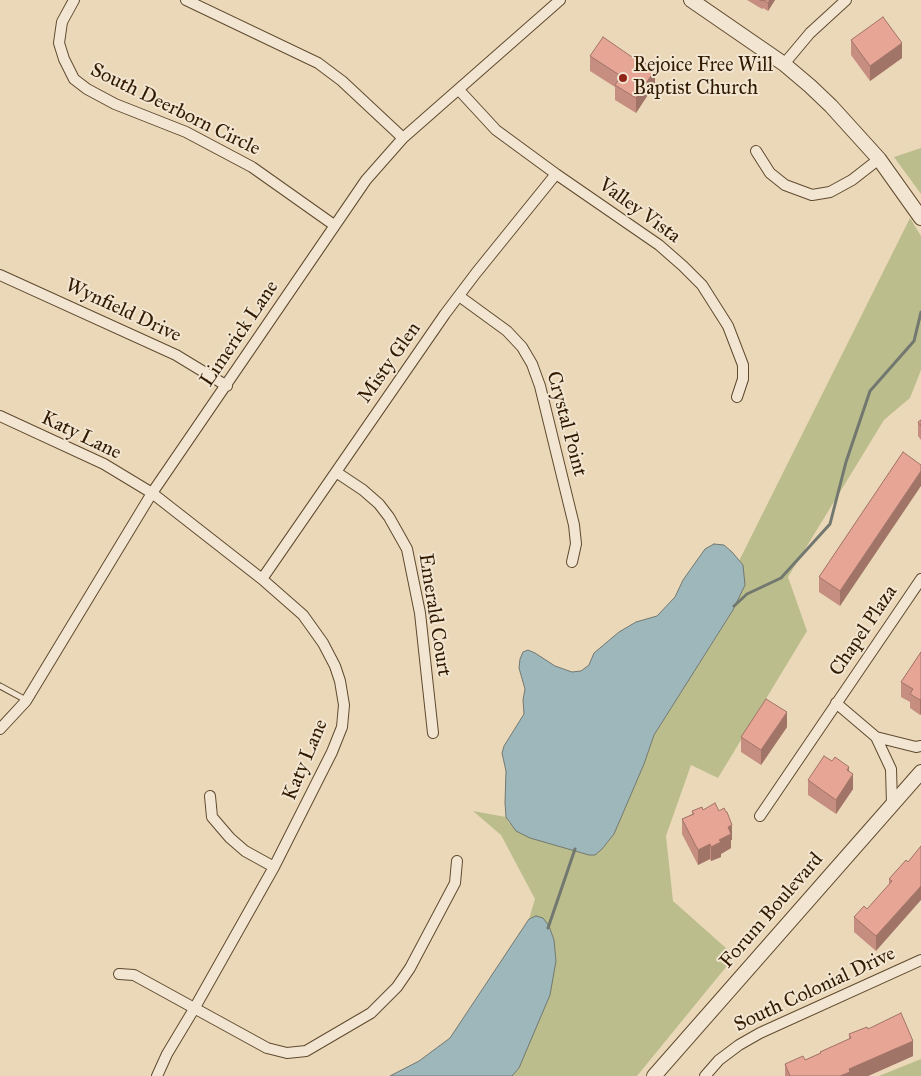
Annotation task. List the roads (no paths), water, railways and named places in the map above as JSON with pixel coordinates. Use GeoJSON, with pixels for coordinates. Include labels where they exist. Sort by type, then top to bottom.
{"type":"FeatureCollection","features":[{"type":"Feature","properties":{"kind":"street","name":"South Deerborn Circle"},"geometry":{"type":"LineString","coordinates":[[74,0],[62,22],[59,43],[64,59],[74,79],[87,89],[115,104],[186,132],[252,167],[334,225]]}},
{"type":"Feature","properties":{"kind":"street"},"geometry":{"type":"LineString","coordinates":[[186,0],[318,63],[342,81],[403,138]]}},
{"type":"Feature","properties":{"kind":"street","name":"Limerick Lane"},"geometry":{"type":"LineString","coordinates":[[0,729],[26,700],[152,493],[227,386],[366,180],[403,138],[560,0]]}},
{"type":"Feature","properties":{"kind":"street"},"geometry":{"type":"LineString","coordinates":[[691,0],[784,64],[831,106],[879,159],[921,218]]}},
{"type":"Feature","properties":{"kind":"street"},"geometry":{"type":"LineString","coordinates":[[784,64],[810,33],[846,0]]}},
{"type":"Feature","properties":{"kind":"street","name":"Valley Vista"},"geometry":{"type":"LineString","coordinates":[[459,90],[496,130],[659,245],[702,286],[728,326],[743,365],[743,379],[737,397]]}},
{"type":"Feature","properties":{"kind":"street"},"geometry":{"type":"LineString","coordinates":[[756,151],[770,173],[786,185],[812,195],[830,192],[852,180],[879,159]]}},
{"type":"Feature","properties":{"kind":"street","name":"Misty Glen"},"geometry":{"type":"LineString","coordinates":[[262,579],[476,272],[556,174]]}},
{"type":"Feature","properties":{"kind":"street","name":"Wynfield Drive"},"geometry":{"type":"LineString","coordinates":[[0,275],[176,355],[227,386]]}},
{"type":"Feature","properties":{"kind":"street","name":"Crystal Point"},"geometry":{"type":"LineString","coordinates":[[459,296],[507,331],[522,347],[532,364],[540,386],[574,525],[576,544],[572,562]]}},
{"type":"Feature","properties":{"kind":"street","name":"Katy Lane"},"geometry":{"type":"LineString","coordinates":[[0,416],[104,464],[152,493],[262,579],[302,615],[323,644],[335,666],[340,681],[344,705],[342,727],[332,752],[274,867],[167,1054],[157,1076]]}},
{"type":"Feature","properties":{"kind":"street","name":"Emerald Court"},"geometry":{"type":"LineString","coordinates":[[336,472],[363,490],[379,504],[389,517],[407,549],[420,613],[433,733]]}},
{"type":"Feature","properties":{"kind":"street","name":"Chapel Plaza"},"geometry":{"type":"LineString","coordinates":[[760,816],[921,579]]}},
{"type":"Feature","properties":{"kind":"street"},"geometry":{"type":"LineString","coordinates":[[836,702],[876,737],[891,769],[892,804]]}},
{"type":"Feature","properties":{"kind":"street"},"geometry":{"type":"LineString","coordinates":[[876,737],[916,747],[921,746]]}},
{"type":"Feature","properties":{"kind":"street","name":"Forum Boulevard"},"geometry":{"type":"LineString","coordinates":[[654,1076],[921,772]]}},
{"type":"Feature","properties":{"kind":"street"},"geometry":{"type":"LineString","coordinates":[[210,796],[212,817],[230,838],[245,851],[274,867]]}},
{"type":"Feature","properties":{"kind":"street"},"geometry":{"type":"LineString","coordinates":[[119,974],[134,975],[267,1048],[287,1052],[306,1050],[372,1013],[397,987],[410,968],[455,883],[457,861]]}},
{"type":"Feature","properties":{"kind":"street","name":"South Colonial Drive"},"geometry":{"type":"LineString","coordinates":[[705,1076],[719,1060],[753,1037],[921,960]]}},
{"type":"Feature","properties":{"kind":"lane"},"geometry":{"type":"LineString","coordinates":[[0,686],[26,700]]}},
{"type":"Feature","properties":{"kind":"water"},"geometry":{"type":"Polygon","coordinates":[[[714,544],[724,545],[743,565],[745,585],[733,610],[654,735],[644,764],[614,834],[595,855],[589,855],[530,838],[516,831],[506,817],[506,771],[502,753],[504,746],[524,714],[523,700],[525,689],[519,668],[523,652],[528,650],[555,666],[572,672],[581,671],[589,665],[594,653],[619,632],[636,622],[657,616],[675,597],[683,580],[705,549],[714,544]]]}},
{"type":"Feature","properties":{"kind":"water"},"geometry":{"type":"Polygon","coordinates":[[[536,916],[543,918],[549,926],[554,940],[556,961],[550,995],[519,1068],[512,1076],[390,1076],[419,1061],[450,1038],[529,919],[536,916]]]}},
{"type":"Feature","properties":{"kind":"waterway"},"geometry":{"type":"LineString","coordinates":[[734,606],[747,594],[781,578],[830,524],[846,462],[870,391],[914,341],[921,312]]}},
{"type":"Feature","properties":{"kind":"waterway"},"geometry":{"type":"LineString","coordinates":[[548,928],[575,849]]}},
{"type":"Feature","properties":{"kind":"place","name":"Rejoice Free Will Baptist Church"},"geometry":{"type":"Point","coordinates":[623,78]}}]}
